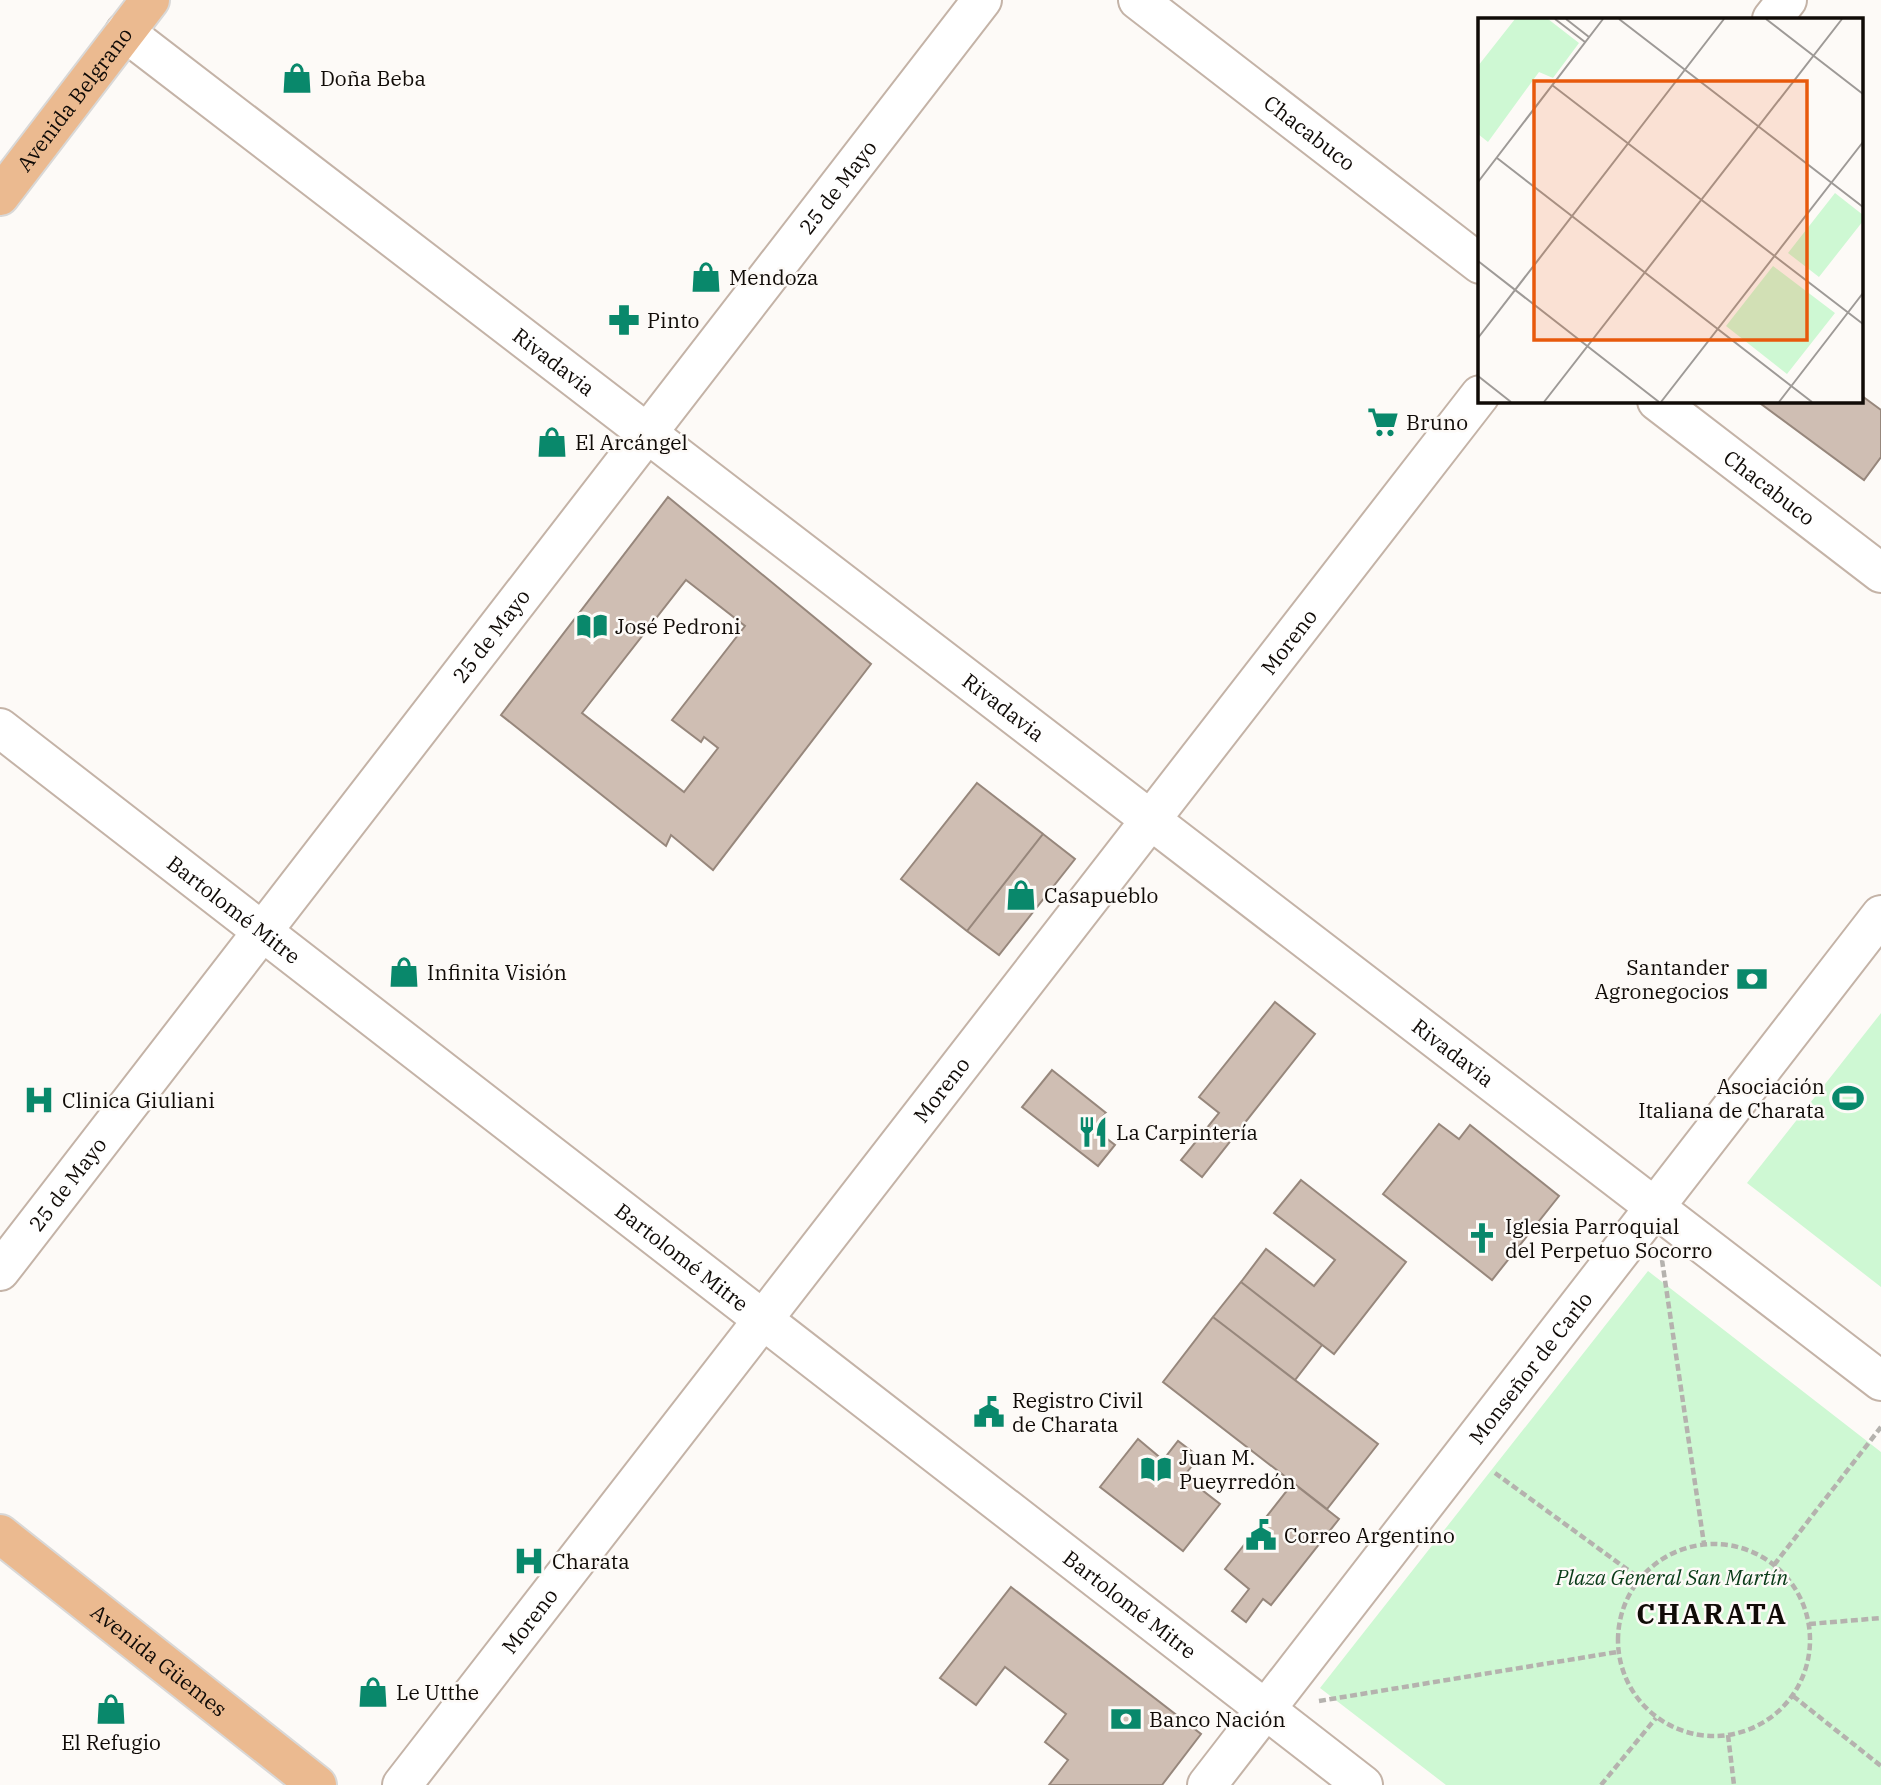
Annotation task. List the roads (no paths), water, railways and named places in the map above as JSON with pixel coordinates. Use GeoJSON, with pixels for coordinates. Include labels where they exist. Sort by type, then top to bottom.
{"type":"FeatureCollection","features":[{"type":"Feature","properties":{"kind":"main road","name":"Avenida Belgrano"},"geometry":{"type":"LineString","coordinates":[[0,196],[150,0]]}},
{"type":"Feature","properties":{"kind":"main road","name":"Avenida Güemes"},"geometry":{"type":"LineString","coordinates":[[0,1535],[317,1785]]}},
{"type":"Feature","properties":{"kind":"street","name":"25 de Mayo"},"geometry":{"type":"LineString","coordinates":[[0,1271],[982,0]]}},
{"type":"Feature","properties":{"kind":"street","name":"Chacabuco"},"geometry":{"type":"LineString","coordinates":[[1138,0],[1478,262]]}},
{"type":"Feature","properties":{"kind":"street"},"geometry":{"type":"LineString","coordinates":[[1773,18],[1787,0]]}},
{"type":"Feature","properties":{"kind":"street","name":"Rivadavia"},"geometry":{"type":"LineString","coordinates":[[125,32],[1881,1381]]}},
{"type":"Feature","properties":{"kind":"street","name":"Moreno"},"geometry":{"type":"LineString","coordinates":[[402,1785],[1478,398]]}},
{"type":"Feature","properties":{"kind":"street","name":"Chacabuco"},"geometry":{"type":"LineString","coordinates":[[1658,402],[1881,573]]}},
{"type":"Feature","properties":{"kind":"street","name":"Bartolomé Mitre"},"geometry":{"type":"LineString","coordinates":[[0,728],[1363,1785]]}},
{"type":"Feature","properties":{"kind":"street","name":"Monseñor de Carlo"},"geometry":{"type":"LineString","coordinates":[[1207,1785],[1881,915]]}},
{"type":"Feature","properties":{"kind":"place","name":"Doña Beba"},"geometry":{"type":"Point","coordinates":[297,78]}},
{"type":"Feature","properties":{"kind":"place","name":"Mendoza"},"geometry":{"type":"Point","coordinates":[706,277]}},
{"type":"Feature","properties":{"kind":"place","name":"Pinto"},"geometry":{"type":"Point","coordinates":[624,320]}},
{"type":"Feature","properties":{"kind":"place","name":"Bruno"},"geometry":{"type":"Point","coordinates":[1383,422]}},
{"type":"Feature","properties":{"kind":"place","name":"El Arcángel"},"geometry":{"type":"Point","coordinates":[552,442]}},
{"type":"Feature","properties":{"kind":"place","name":"José Pedroni"},"geometry":{"type":"Point","coordinates":[592,626]}},
{"type":"Feature","properties":{"kind":"place","name":"Casapueblo"},"geometry":{"type":"Point","coordinates":[1021,895]}},
{"type":"Feature","properties":{"kind":"place","name":"Infinita Visión"},"geometry":{"type":"Point","coordinates":[404,972]}},
{"type":"Feature","properties":{"kind":"place","name":"Santander Agronegocios"},"geometry":{"type":"Point","coordinates":[1752,979]}},
{"type":"Feature","properties":{"kind":"place","name":"Asociación Italiana de Charata"},"geometry":{"type":"Point","coordinates":[1848,1098]}},
{"type":"Feature","properties":{"kind":"place","name":"Clinica Giuliani"},"geometry":{"type":"Point","coordinates":[39,1100]}},
{"type":"Feature","properties":{"kind":"place","name":"La Carpintería"},"geometry":{"type":"Point","coordinates":[1093,1132]}},
{"type":"Feature","properties":{"kind":"place","name":"Iglesia Parroquial del Perpetuo Socorro"},"geometry":{"type":"Point","coordinates":[1482,1238]}},
{"type":"Feature","properties":{"kind":"place","name":"Registro Civil de Charata"},"geometry":{"type":"Point","coordinates":[989,1412]}},
{"type":"Feature","properties":{"kind":"place","name":"Juan M. Pueyrredón"},"geometry":{"type":"Point","coordinates":[1156,1469]}},
{"type":"Feature","properties":{"kind":"place","name":"Correo Argentino"},"geometry":{"type":"Point","coordinates":[1261,1535]}},
{"type":"Feature","properties":{"kind":"place","name":"Charata"},"geometry":{"type":"Point","coordinates":[529,1561]}},
{"type":"Feature","properties":{"kind":"place","name":"Le Utthe"},"geometry":{"type":"Point","coordinates":[373,1692]}},
{"type":"Feature","properties":{"kind":"place","name":"El Refugio"},"geometry":{"type":"Point","coordinates":[111,1709]}},
{"type":"Feature","properties":{"kind":"place","name":"Banco Nación"},"geometry":{"type":"Point","coordinates":[1126,1719]}},
{"type":"Feature","properties":{"kind":"district","name":"CHARATA"},"geometry":{"type":"Point","coordinates":[1712,1613]}},
{"type":"Feature","properties":{"kind":"park label","name":"Plaza General San Martín"},"geometry":{"type":"Point","coordinates":[1672,1577]}}]}
